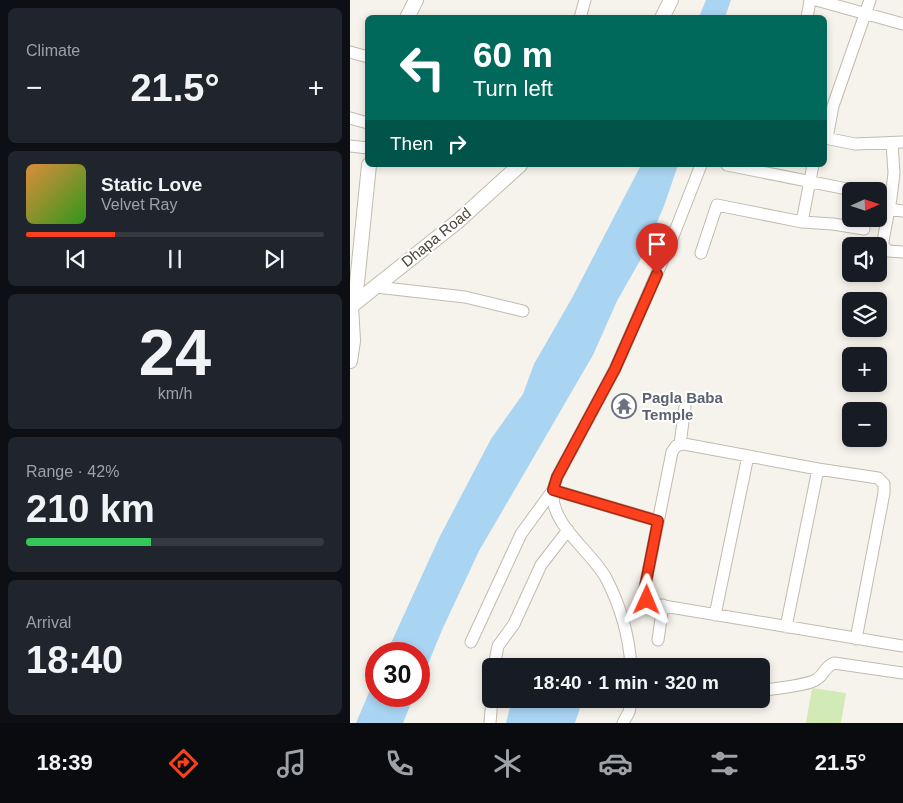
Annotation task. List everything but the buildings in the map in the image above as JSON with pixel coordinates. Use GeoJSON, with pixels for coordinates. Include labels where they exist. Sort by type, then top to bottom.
{"type":"FeatureCollection","features":[{"type":"Feature","properties":{"kind":"street"},"geometry":{"type":"LineString","coordinates":[[408,15],[416,0]]}},
{"type":"Feature","properties":{"kind":"street"},"geometry":{"type":"LineString","coordinates":[[581,15],[585,0]]}},
{"type":"Feature","properties":{"kind":"street"},"geometry":{"type":"LineString","coordinates":[[664,15],[671,0]]}},
{"type":"Feature","properties":{"kind":"street"},"geometry":{"type":"LineString","coordinates":[[807,15],[810,0]]}},
{"type":"Feature","properties":{"kind":"street"},"geometry":{"type":"LineString","coordinates":[[816,0],[903,24]]}},
{"type":"Feature","properties":{"kind":"street"},"geometry":{"type":"LineString","coordinates":[[827,133],[833,106],[870,0]]}},
{"type":"Feature","properties":{"kind":"street"},"geometry":{"type":"LineString","coordinates":[[350,52],[365,56]]}},
{"type":"Feature","properties":{"kind":"street"},"geometry":{"type":"LineString","coordinates":[[350,118],[365,122]]}},
{"type":"Feature","properties":{"kind":"street"},"geometry":{"type":"LineString","coordinates":[[827,138],[855,144],[898,142],[883,246],[888,251],[903,252]]}},
{"type":"Feature","properties":{"kind":"street"},"geometry":{"type":"LineString","coordinates":[[350,146],[365,148]]}},
{"type":"Feature","properties":{"kind":"street"},"geometry":{"type":"LineString","coordinates":[[350,360],[353,342],[350,306],[356,283],[369,167]]}},
{"type":"Feature","properties":{"kind":"street","name":"Dhapa Road"},"geometry":{"type":"LineString","coordinates":[[350,306],[457,222],[518,167]]}},
{"type":"Feature","properties":{"kind":"street"},"geometry":{"type":"LineString","coordinates":[[471,642],[521,534],[553,490],[557,477],[615,369],[672,239],[700,167]]}},
{"type":"Feature","properties":{"kind":"street"},"geometry":{"type":"LineString","coordinates":[[737,167],[842,188]]}},
{"type":"Feature","properties":{"kind":"street"},"geometry":{"type":"LineString","coordinates":[[802,222],[813,167]]}},
{"type":"Feature","properties":{"kind":"street"},"geometry":{"type":"LineString","coordinates":[[890,203],[903,211]]}},
{"type":"Feature","properties":{"kind":"street"},"geometry":{"type":"LineString","coordinates":[[701,253],[717,205],[802,222],[864,229]]}},
{"type":"Feature","properties":{"kind":"street"},"geometry":{"type":"LineString","coordinates":[[376,287],[465,297],[523,311]]}},
{"type":"Feature","properties":{"kind":"street"},"geometry":{"type":"LineString","coordinates":[[680,444],[685,407]]}},
{"type":"Feature","properties":{"kind":"street"},"geometry":{"type":"LineString","coordinates":[[856,639],[884,493],[884,484],[878,478],[680,444],[676,446],[672,452],[644,592],[647,600],[652,604],[856,639],[903,646]]}},
{"type":"Feature","properties":{"kind":"street"},"geometry":{"type":"LineString","coordinates":[[716,615],[748,456]]}},
{"type":"Feature","properties":{"kind":"street"},"geometry":{"type":"LineString","coordinates":[[786,627],[818,469]]}},
{"type":"Feature","properties":{"kind":"street"},"geometry":{"type":"LineString","coordinates":[[553,490],[658,521]]}},
{"type":"Feature","properties":{"kind":"street"},"geometry":{"type":"LineString","coordinates":[[553,490],[558,518],[605,577],[613,594],[630,644],[631,658]]}},
{"type":"Feature","properties":{"kind":"street"},"geometry":{"type":"LineString","coordinates":[[496,658],[498,646],[514,624],[541,565],[568,530]]}},
{"type":"Feature","properties":{"kind":"street"},"geometry":{"type":"LineString","coordinates":[[658,640],[663,605]]}},
{"type":"Feature","properties":{"kind":"street"},"geometry":{"type":"LineString","coordinates":[[770,688],[817,680],[824,669],[834,663],[903,673]]}},
{"type":"Feature","properties":{"kind":"street"},"geometry":{"type":"LineString","coordinates":[[490,723],[491,708]]}},
{"type":"Feature","properties":{"kind":"street"},"geometry":{"type":"LineString","coordinates":[[624,723],[630,708]]}},
{"type":"Feature","properties":{"kind":"green space"},"geometry":{"type":"Polygon","coordinates":[[[812,688],[846,693],[841,723],[806,723],[812,688]]]}},
{"type":"Feature","properties":{"kind":"water"},"geometry":{"type":"Polygon","coordinates":[[[706,0],[731,0],[726,15],[700,15],[706,0]]]}},
{"type":"Feature","properties":{"kind":"water"},"geometry":{"type":"Polygon","coordinates":[[[640,167],[677,167],[664,206],[642,257],[617,301],[593,355],[479,551],[430,659],[430,642],[391,642],[440,536],[491,439],[523,394],[534,364],[572,298],[640,167]]]}},
{"type":"Feature","properties":{"kind":"water"},"geometry":{"type":"Polygon","coordinates":[[[365,702],[365,707],[410,707],[403,723],[356,723],[365,702]]]}},
{"type":"Feature","properties":{"kind":"water"},"geometry":{"type":"Polygon","coordinates":[[[510,708],[580,708],[575,723],[506,723],[510,708]]]}},
{"type":"Feature","properties":{"kind":"place","name":"Pagla Baba Temple"},"geometry":{"type":"Point","coordinates":[624,406]}},
{"type":"Feature","properties":{"kind":"route"},"geometry":{"type":"LineString","coordinates":[[647,600],[644,592],[658,521],[553,490],[557,477],[615,369],[657,274]]}}]}
